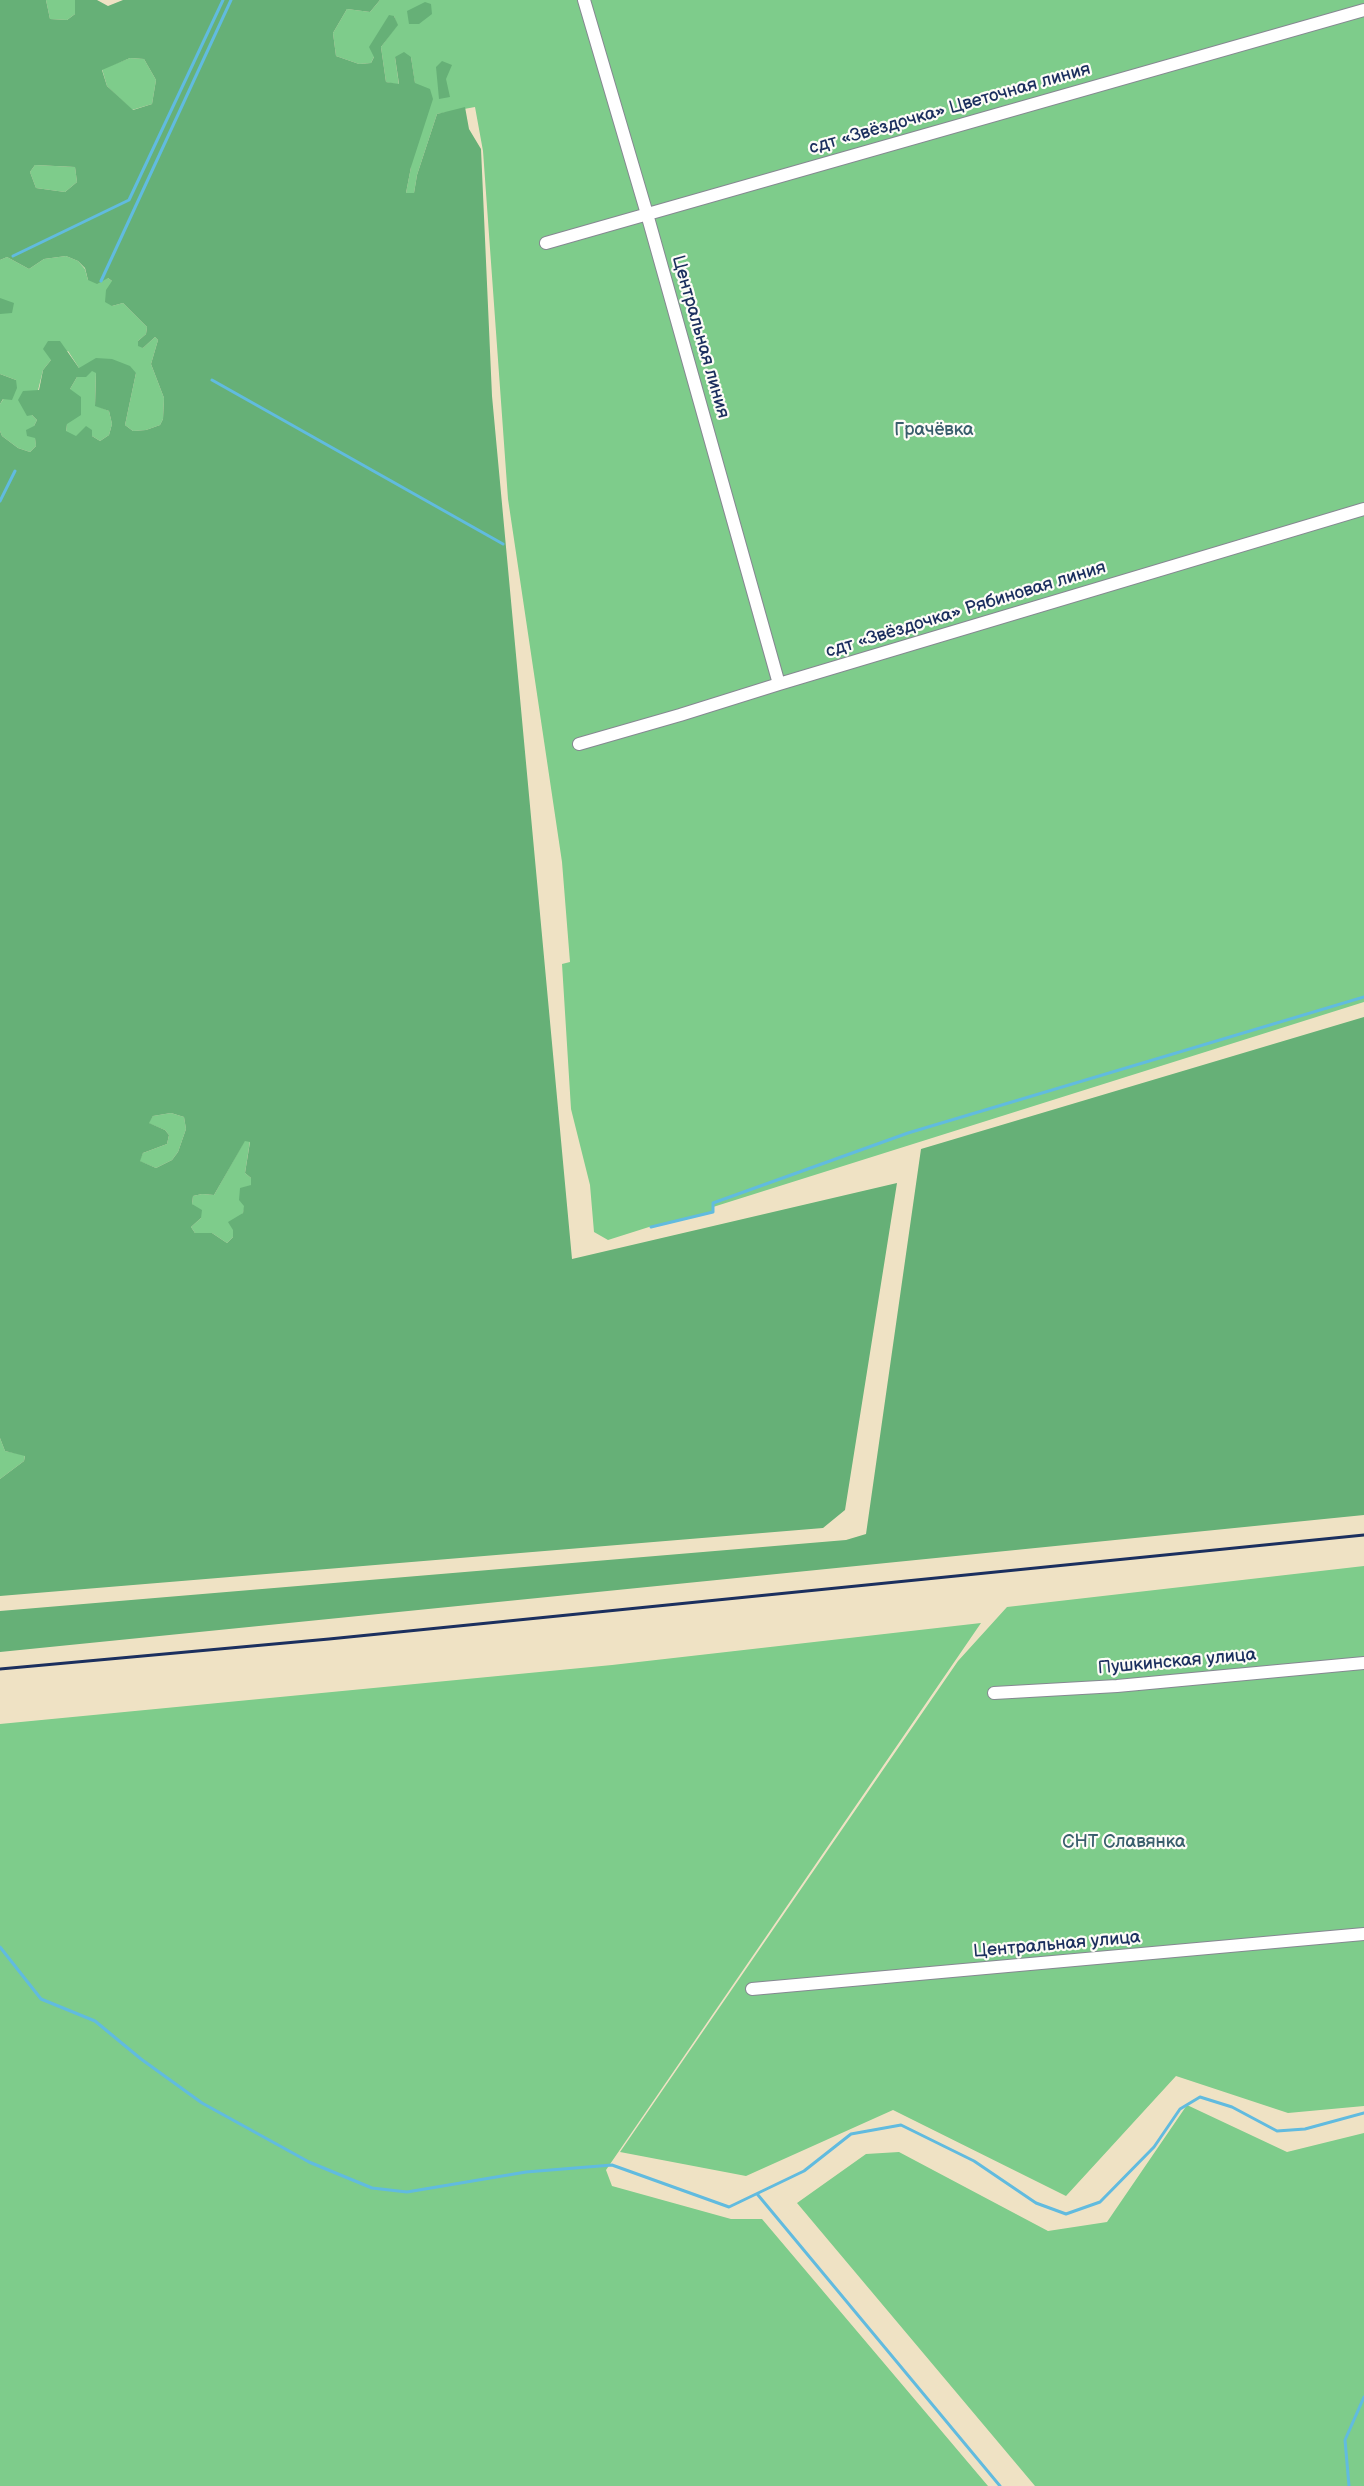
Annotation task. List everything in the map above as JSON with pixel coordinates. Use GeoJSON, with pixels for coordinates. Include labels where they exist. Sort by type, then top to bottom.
{"type":"FeatureCollection","features":[{"type":"Feature","properties":{"kind":"street","name":"Центральная линия"},"geometry":{"type":"LineString","coordinates":[[584,0],[647,214],[779,684]]}},
{"type":"Feature","properties":{"kind":"street","name":"сдт «Звёздочка» Цветочная линия"},"geometry":{"type":"LineString","coordinates":[[546,243],[1364,10]]}},
{"type":"Feature","properties":{"kind":"street","name":"сдт «Звёздочка» Рябиновая линия"},"geometry":{"type":"LineString","coordinates":[[579,744],[680,716],[779,684],[1364,509]]}},
{"type":"Feature","properties":{"kind":"street","name":"Пушкинская улица"},"geometry":{"type":"LineString","coordinates":[[993,1693],[1117,1686],[1364,1663]]}},
{"type":"Feature","properties":{"kind":"street","name":"Центральная улица"},"geometry":{"type":"LineString","coordinates":[[752,1989],[1364,1934]]}},
{"type":"Feature","properties":{"kind":"green space"},"geometry":{"type":"Polygon","coordinates":[[[0,0],[46,0],[50,19],[67,20],[75,14],[75,0],[97,0],[108,6],[123,0],[380,0],[370,12],[347,9],[333,33],[336,56],[359,64],[371,63],[374,57],[369,47],[389,15],[394,16],[398,25],[381,47],[386,82],[399,84],[395,57],[404,52],[411,57],[415,83],[430,89],[433,99],[411,167],[406,193],[414,193],[417,175],[437,114],[465,107],[469,129],[481,149],[492,396],[572,1259],[897,1183],[845,1510],[823,1528],[0,1596],[0,1479],[24,1461],[25,1456],[5,1451],[0,1438],[0,431],[2,436],[18,448],[30,452],[36,446],[35,438],[27,436],[26,430],[34,426],[37,420],[32,415],[27,416],[18,400],[23,391],[39,390],[43,370],[51,360],[43,349],[48,341],[60,341],[79,368],[96,358],[112,359],[130,366],[136,373],[125,425],[133,431],[146,430],[160,425],[163,419],[164,398],[151,364],[158,340],[155,337],[143,348],[138,346],[138,341],[146,334],[147,327],[123,303],[112,306],[105,302],[106,290],[112,281],[108,278],[97,284],[88,280],[85,268],[78,261],[66,256],[44,259],[29,269],[7,257],[0,260],[0,0]],[[130,58],[102,70],[107,86],[133,110],[152,104],[156,80],[144,59],[130,58]],[[35,165],[30,172],[36,188],[65,192],[77,182],[75,167],[35,165]],[[92,371],[86,377],[77,377],[70,389],[81,397],[81,415],[67,424],[66,431],[76,436],[86,426],[92,430],[92,436],[100,441],[109,435],[112,424],[109,411],[95,406],[96,373],[92,371]],[[171,1113],[153,1116],[149,1123],[165,1130],[169,1135],[167,1144],[143,1153],[140,1161],[156,1168],[172,1160],[178,1152],[186,1129],[184,1117],[171,1113]],[[245,1141],[214,1195],[193,1196],[192,1204],[202,1210],[201,1218],[191,1227],[195,1233],[212,1233],[227,1243],[233,1237],[233,1230],[228,1222],[243,1213],[244,1206],[239,1200],[240,1188],[251,1185],[251,1178],[245,1173],[250,1142],[245,1141]]]}},
{"type":"Feature","properties":{"kind":"green space"},"geometry":{"type":"Polygon","coordinates":[[[46,0],[75,0],[75,14],[67,20],[50,19],[46,0]]]}},
{"type":"Feature","properties":{"kind":"green space","name":"Грачёвка"},"geometry":{"type":"Polygon","coordinates":[[[380,0],[1364,0],[1364,1002],[713,1207],[713,1212],[649,1227],[608,1240],[594,1232],[590,1185],[571,1109],[562,964],[570,962],[562,862],[508,499],[483,151],[475,107],[437,114],[417,175],[414,193],[406,193],[411,167],[415,84],[411,57],[395,57],[399,85],[386,82],[381,47],[397,25],[394,16],[371,63],[359,64],[336,56],[333,33],[347,9],[370,12],[380,0]]]}},
{"type":"Feature","properties":{"kind":"green space"},"geometry":{"type":"Polygon","coordinates":[[[425,2],[431,4],[432,14],[419,24],[409,24],[407,11],[425,2]]]}},
{"type":"Feature","properties":{"kind":"green space"},"geometry":{"type":"Polygon","coordinates":[[[130,58],[144,59],[156,80],[152,104],[132,110],[107,86],[102,69],[130,58]]]}},
{"type":"Feature","properties":{"kind":"green space"},"geometry":{"type":"Polygon","coordinates":[[[442,61],[452,65],[446,79],[450,97],[439,99],[436,67],[442,61]]]}},
{"type":"Feature","properties":{"kind":"green space"},"geometry":{"type":"Polygon","coordinates":[[[35,165],[75,167],[77,182],[65,192],[36,188],[30,172],[35,165]]]}},
{"type":"Feature","properties":{"kind":"green space"},"geometry":{"type":"Polygon","coordinates":[[[66,256],[78,261],[85,269],[88,280],[108,278],[112,281],[112,306],[123,303],[147,327],[146,334],[138,341],[143,348],[155,337],[158,340],[151,364],[164,398],[163,419],[160,425],[146,430],[133,431],[125,425],[136,373],[79,368],[68,351],[51,360],[43,370],[32,415],[37,420],[34,426],[36,446],[30,452],[18,448],[2,436],[0,431],[0,404],[16,380],[0,374],[0,260],[7,257],[29,269],[44,259],[66,256]]]}},
{"type":"Feature","properties":{"kind":"green space"},"geometry":{"type":"Polygon","coordinates":[[[0,298],[14,303],[12,313],[0,314],[0,298]]]}},
{"type":"Feature","properties":{"kind":"green space"},"geometry":{"type":"Polygon","coordinates":[[[92,370],[96,372],[95,405],[109,411],[112,424],[109,435],[100,441],[92,436],[76,437],[66,432],[70,389],[77,377],[92,370]]]}},
{"type":"Feature","properties":{"kind":"green space"},"geometry":{"type":"Polygon","coordinates":[[[0,374],[16,380],[17,388],[12,400],[3,399],[0,404],[0,374]]]}},
{"type":"Feature","properties":{"kind":"green space"},"geometry":{"type":"Polygon","coordinates":[[[1364,1017],[1364,1515],[0,1652],[0,1611],[846,1540],[866,1534],[921,1149],[1364,1017]]]}},
{"type":"Feature","properties":{"kind":"green space"},"geometry":{"type":"Polygon","coordinates":[[[171,1113],[184,1117],[186,1129],[178,1152],[172,1160],[156,1168],[139,1161],[143,1153],[167,1144],[169,1135],[165,1130],[148,1123],[153,1116],[171,1113]]]}},
{"type":"Feature","properties":{"kind":"green space"},"geometry":{"type":"Polygon","coordinates":[[[245,1140],[250,1141],[245,1173],[251,1178],[251,1185],[243,1213],[233,1230],[233,1237],[227,1243],[212,1233],[195,1233],[191,1227],[201,1218],[192,1204],[193,1196],[214,1195],[245,1140]]]}},
{"type":"Feature","properties":{"kind":"green space"},"geometry":{"type":"Polygon","coordinates":[[[0,1438],[5,1451],[25,1455],[24,1461],[0,1479],[0,1438]]]}},
{"type":"Feature","properties":{"kind":"green space","name":"СНТ Славянка"},"geometry":{"type":"Polygon","coordinates":[[[1364,1566],[1364,2106],[1288,2113],[1176,2076],[1066,2196],[893,2110],[746,2176],[620,2152],[958,1661],[1007,1607],[1364,1566]]]}},
{"type":"Feature","properties":{"kind":"green space"},"geometry":{"type":"Polygon","coordinates":[[[981,1623],[606,2170],[612,2186],[731,2219],[762,2219],[988,2486],[0,2486],[0,1724],[612,1665],[981,1623]]]}},
{"type":"Feature","properties":{"kind":"green space"},"geometry":{"type":"Polygon","coordinates":[[[1187,2105],[1287,2152],[1364,2133],[1364,2486],[1035,2486],[797,2203],[866,2154],[899,2152],[1048,2231],[1107,2222],[1187,2105]]]}},
{"type":"Feature","properties":{"kind":"waterway"},"geometry":{"type":"LineString","coordinates":[[13,256],[129,200],[223,0]]}},
{"type":"Feature","properties":{"kind":"waterway"},"geometry":{"type":"LineString","coordinates":[[101,281],[231,0]]}},
{"type":"Feature","properties":{"kind":"waterway"},"geometry":{"type":"LineString","coordinates":[[212,380],[503,544]]}},
{"type":"Feature","properties":{"kind":"waterway"},"geometry":{"type":"LineString","coordinates":[[0,501],[15,471]]}},
{"type":"Feature","properties":{"kind":"waterway"},"geometry":{"type":"LineString","coordinates":[[651,1227],[713,1212],[713,1203],[908,1133],[1364,997]]}},
{"type":"Feature","properties":{"kind":"waterway"},"geometry":{"type":"LineString","coordinates":[[0,1947],[41,1999],[95,2021],[141,2059],[202,2103],[309,2162],[372,2188],[407,2192],[526,2172],[612,2165],[729,2207],[804,2171],[851,2134],[901,2125],[974,2161],[1036,2203],[1066,2214],[1100,2202],[1154,2147],[1180,2109],[1200,2097],[1232,2107],[1277,2131],[1305,2129],[1364,2113]]}},
{"type":"Feature","properties":{"kind":"waterway"},"geometry":{"type":"LineString","coordinates":[[758,2195],[1000,2486]]}},
{"type":"Feature","properties":{"kind":"waterway"},"geometry":{"type":"LineString","coordinates":[[1349,2486],[1345,2440],[1364,2397]]}},
{"type":"Feature","properties":{"kind":"railway"},"geometry":{"type":"LineString","coordinates":[[0,1669],[329,1639],[1364,1535]]}}]}
